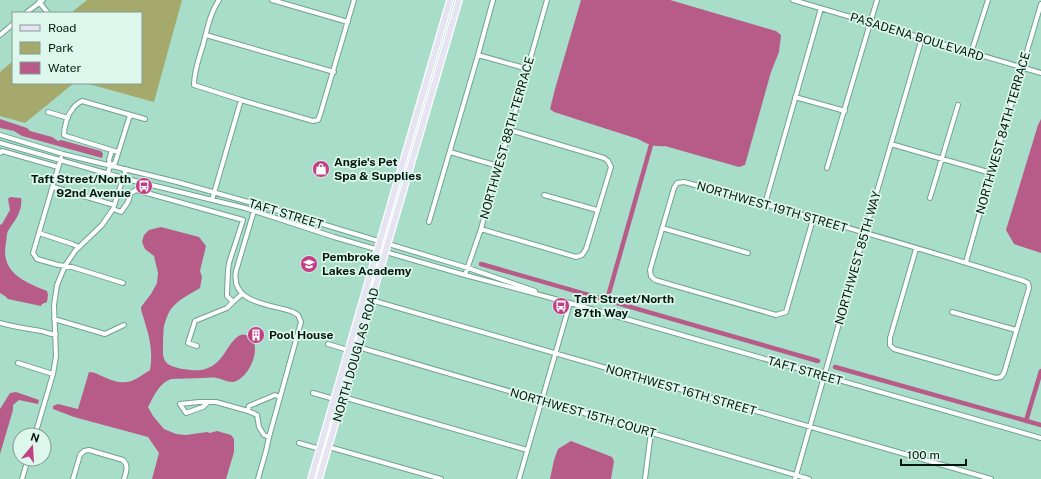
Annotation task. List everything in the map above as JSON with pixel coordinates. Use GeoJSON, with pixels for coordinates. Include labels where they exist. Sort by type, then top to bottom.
{"type":"FeatureCollection","features":[{"type":"Feature","properties":{"kind":"main road","name":"NORTH DOUGLAS ROAD"},"geometry":{"type":"LineString","coordinates":[[311,479],[450,0]]}},
{"type":"Feature","properties":{"kind":"main road","name":"NORTH DOUGLAS ROAD"},"geometry":{"type":"LineString","coordinates":[[319,479],[459,0]]}},
{"type":"Feature","properties":{"kind":"main road"},"geometry":{"type":"LineString","coordinates":[[359,344],[359,329],[364,311],[362,304]]}},
{"type":"Feature","properties":{"kind":"street"},"geometry":{"type":"LineString","coordinates":[[219,0],[214,7],[194,77],[194,85],[313,122],[318,120],[320,115],[334,72],[354,0]]}},
{"type":"Feature","properties":{"kind":"street"},"geometry":{"type":"LineString","coordinates":[[272,0],[348,22]]}},
{"type":"Feature","properties":{"kind":"street"},"geometry":{"type":"LineString","coordinates":[[429,222],[493,0]]}},
{"type":"Feature","properties":{"kind":"street","name":"NORTHWEST 88TH TERRACE"},"geometry":{"type":"LineString","coordinates":[[465,276],[481,229],[547,0]]}},
{"type":"Feature","properties":{"kind":"street","name":"PASADENA BOULEVARD"},"geometry":{"type":"LineString","coordinates":[[793,0],[1041,73]]}},
{"type":"Feature","properties":{"kind":"street"},"geometry":{"type":"LineString","coordinates":[[827,168],[877,0]]}},
{"type":"Feature","properties":{"kind":"street"},"geometry":{"type":"LineString","coordinates":[[971,53],[988,0]]}},
{"type":"Feature","properties":{"kind":"street"},"geometry":{"type":"LineString","coordinates":[[27,12],[41,1],[47,12]]}},
{"type":"Feature","properties":{"kind":"street","name":"NORTHWEST 84TH TERRACE"},"geometry":{"type":"LineString","coordinates":[[966,262],[1041,4]]}},
{"type":"Feature","properties":{"kind":"street"},"geometry":{"type":"LineString","coordinates":[[765,204],[821,8]]}},
{"type":"Feature","properties":{"kind":"street"},"geometry":{"type":"LineString","coordinates":[[0,35],[12,25]]}},
{"type":"Feature","properties":{"kind":"street"},"geometry":{"type":"LineString","coordinates":[[206,35],[334,72]]}},
{"type":"Feature","properties":{"kind":"street","name":"NORTHWEST 85TH WAY"},"geometry":{"type":"LineString","coordinates":[[796,477],[864,232],[892,144],[922,38]]}},
{"type":"Feature","properties":{"kind":"street"},"geometry":{"type":"LineString","coordinates":[[478,54],[528,69]]}},
{"type":"Feature","properties":{"kind":"street"},"geometry":{"type":"LineString","coordinates":[[795,98],[845,111]]}},
{"type":"Feature","properties":{"kind":"street"},"geometry":{"type":"LineString","coordinates":[[212,200],[241,100]]}},
{"type":"Feature","properties":{"kind":"street"},"geometry":{"type":"LineString","coordinates":[[118,152],[64,135],[64,130],[71,110],[82,101],[145,119]]}},
{"type":"Feature","properties":{"kind":"street"},"geometry":{"type":"LineString","coordinates":[[930,198],[958,105]]}},
{"type":"Feature","properties":{"kind":"street"},"geometry":{"type":"LineString","coordinates":[[48,112],[68,118]]}},
{"type":"Feature","properties":{"kind":"street"},"geometry":{"type":"LineString","coordinates":[[110,166],[115,163],[130,115]]}},
{"type":"Feature","properties":{"kind":"street"},"geometry":{"type":"LineString","coordinates":[[481,229],[576,257],[582,255],[586,249],[610,167],[608,161],[604,158],[510,130]]}},
{"type":"Feature","properties":{"kind":"street","name":"TAFT STREET"},"geometry":{"type":"LineString","coordinates":[[0,134],[63,154],[256,204],[468,268],[570,303]]}},
{"type":"Feature","properties":{"kind":"street","name":"TAFT STREET"},"geometry":{"type":"LineString","coordinates":[[0,143],[108,174],[254,211],[465,276],[570,303],[1041,438]]}},
{"type":"Feature","properties":{"kind":"street"},"geometry":{"type":"LineString","coordinates":[[892,144],[991,173]]}},
{"type":"Feature","properties":{"kind":"street"},"geometry":{"type":"LineString","coordinates":[[108,174],[110,166],[109,160],[112,150]]}},
{"type":"Feature","properties":{"kind":"street"},"geometry":{"type":"LineString","coordinates":[[1,152],[58,167]]}},
{"type":"Feature","properties":{"kind":"street"},"geometry":{"type":"LineString","coordinates":[[450,152],[498,166]]}},
{"type":"Feature","properties":{"kind":"street"},"geometry":{"type":"LineString","coordinates":[[63,154],[33,253],[37,259],[72,267],[123,283]]}},
{"type":"Feature","properties":{"kind":"street"},"geometry":{"type":"LineString","coordinates":[[37,427],[53,374],[56,356],[54,305],[58,286],[65,266],[79,247],[102,225],[113,207],[126,170]]}},
{"type":"Feature","properties":{"kind":"street","name":"NORTHWEST 19TH STREET"},"geometry":{"type":"LineString","coordinates":[[662,228],[674,188],[677,183],[684,182],[864,232],[966,262],[1028,283],[1029,288],[1016,330]]}},
{"type":"Feature","properties":{"kind":"street"},"geometry":{"type":"LineString","coordinates":[[53,187],[113,207],[121,212],[128,202],[131,193],[136,190],[243,220],[228,270],[227,294],[233,302]]}},
{"type":"Feature","properties":{"kind":"street"},"geometry":{"type":"LineString","coordinates":[[544,195],[597,210]]}},
{"type":"Feature","properties":{"kind":"street"},"geometry":{"type":"LineString","coordinates":[[256,204],[236,274],[237,286],[242,294],[252,300],[293,312],[300,318],[300,326],[268,437],[259,479]]}},
{"type":"Feature","properties":{"kind":"street"},"geometry":{"type":"LineString","coordinates":[[748,253],[662,228],[650,270],[651,276],[655,280],[776,315],[786,312],[814,219]]}},
{"type":"Feature","properties":{"kind":"street"},"geometry":{"type":"LineString","coordinates":[[39,234],[79,247]]}},
{"type":"Feature","properties":{"kind":"street"},"geometry":{"type":"LineString","coordinates":[[916,248],[890,338],[890,345],[894,349],[996,378],[1001,377],[1004,373],[1016,330],[952,312]]}},
{"type":"Feature","properties":{"kind":"street"},"geometry":{"type":"LineString","coordinates":[[197,346],[188,343],[195,321],[228,308],[242,294]]}},
{"type":"Feature","properties":{"kind":"street","name":"NORTHWEST 16TH STREET"},"geometry":{"type":"LineString","coordinates":[[372,300],[991,479]]}},
{"type":"Feature","properties":{"kind":"street"},"geometry":{"type":"LineString","coordinates":[[519,479],[570,303]]}},
{"type":"Feature","properties":{"kind":"street"},"geometry":{"type":"LineString","coordinates":[[54,319],[106,334],[124,325]]}},
{"type":"Feature","properties":{"kind":"street"},"geometry":{"type":"LineString","coordinates":[[0,323],[17,328],[43,331],[50,335],[56,334]]}},
{"type":"Feature","properties":{"kind":"street"},"geometry":{"type":"LineString","coordinates":[[328,344],[348,350]]}},
{"type":"Feature","properties":{"kind":"street","name":"NORTHWEST 15TH COURT"},"geometry":{"type":"LineString","coordinates":[[359,344],[542,401],[651,432],[796,477],[809,479]]}},
{"type":"Feature","properties":{"kind":"street"},"geometry":{"type":"LineString","coordinates":[[18,363],[53,374]]}},
{"type":"Feature","properties":{"kind":"street"},"geometry":{"type":"LineString","coordinates":[[313,393],[334,400]]}},
{"type":"Feature","properties":{"kind":"street"},"geometry":{"type":"LineString","coordinates":[[248,411],[249,406],[274,395],[280,397]]}},
{"type":"Feature","properties":{"kind":"street"},"geometry":{"type":"LineString","coordinates":[[343,397],[527,450]]}},
{"type":"Feature","properties":{"kind":"street"},"geometry":{"type":"LineString","coordinates":[[208,402],[203,407],[186,414],[180,404],[199,402],[208,402],[216,402],[248,411],[258,415],[259,427],[264,435],[268,437]]}},
{"type":"Feature","properties":{"kind":"street"},"geometry":{"type":"LineString","coordinates":[[645,479],[651,432]]}},
{"type":"Feature","properties":{"kind":"street"},"geometry":{"type":"LineString","coordinates":[[299,443],[320,449]]}},
{"type":"Feature","properties":{"kind":"street"},"geometry":{"type":"LineString","coordinates":[[329,447],[441,479]]}},
{"type":"Feature","properties":{"kind":"street"},"geometry":{"type":"LineString","coordinates":[[73,479],[80,456],[84,451],[90,450],[124,460],[127,470],[124,479]]}},
{"type":"Feature","properties":{"kind":"street"},"geometry":{"type":"LineString","coordinates":[[22,479],[26,467]]}},
{"type":"Feature","properties":{"kind":"green space"},"geometry":{"type":"Polygon","coordinates":[[[87,0],[182,0],[154,102],[89,84],[142,84],[142,12],[72,12],[87,0]]]}},
{"type":"Feature","properties":{"kind":"green space"},"geometry":{"type":"Polygon","coordinates":[[[12,62],[12,84],[73,84],[25,123],[0,116],[0,72],[12,62]]]}},
{"type":"Feature","properties":{"kind":"water"},"geometry":{"type":"Polygon","coordinates":[[[581,0],[670,0],[776,31],[781,35],[779,52],[771,72],[745,165],[739,167],[665,146],[651,145],[638,139],[554,112],[550,109],[581,0]]]}},
{"type":"Feature","properties":{"kind":"water"},"geometry":{"type":"Polygon","coordinates":[[[0,119],[27,128],[30,131],[52,137],[58,141],[61,140],[101,151],[103,154],[102,158],[22,136],[14,131],[0,128],[0,119]]]}},
{"type":"Feature","properties":{"kind":"water"},"geometry":{"type":"Polygon","coordinates":[[[1041,119],[1041,253],[1014,244],[1006,230],[1041,119]]]}},
{"type":"Feature","properties":{"kind":"water"},"geometry":{"type":"Polygon","coordinates":[[[10,197],[21,198],[21,207],[7,234],[5,253],[7,261],[10,269],[22,280],[47,291],[47,302],[41,306],[8,299],[0,293],[0,225],[10,210],[8,199],[10,197]]]}},
{"type":"Feature","properties":{"kind":"water"},"geometry":{"type":"Polygon","coordinates":[[[161,227],[199,237],[206,246],[200,271],[202,277],[200,288],[174,305],[166,320],[164,326],[163,354],[166,362],[171,366],[179,368],[201,370],[210,367],[217,362],[232,342],[239,336],[246,335],[252,339],[255,345],[253,360],[244,375],[238,380],[228,382],[217,378],[171,379],[160,387],[148,407],[153,416],[164,429],[176,434],[186,435],[217,431],[231,435],[234,439],[234,452],[226,479],[152,479],[159,453],[148,437],[74,417],[53,409],[53,406],[58,404],[78,409],[89,372],[118,382],[128,382],[138,378],[150,370],[150,346],[141,307],[157,283],[158,273],[154,256],[145,249],[142,242],[144,235],[149,230],[161,227]]]}},
{"type":"Feature","properties":{"kind":"water"},"geometry":{"type":"Polygon","coordinates":[[[16,392],[39,400],[38,404],[19,400],[13,405],[13,410],[0,454],[0,409],[10,393],[16,392]]]}},
{"type":"Feature","properties":{"kind":"water"},"geometry":{"type":"Polygon","coordinates":[[[571,441],[612,457],[614,461],[611,479],[550,479],[558,449],[571,441]]]}},
{"type":"Feature","properties":{"kind":"waterway"},"geometry":{"type":"LineString","coordinates":[[607,300],[651,145]]}},
{"type":"Feature","properties":{"kind":"waterway"},"geometry":{"type":"LineString","coordinates":[[481,264],[818,361]]}},
{"type":"Feature","properties":{"kind":"waterway"},"geometry":{"type":"LineString","coordinates":[[835,367],[1041,425]]}},
{"type":"Feature","properties":{"kind":"waterway"},"geometry":{"type":"LineString","coordinates":[[1026,421],[1041,371]]}},
{"type":"Feature","properties":{"kind":"place","name":"Angie's Pet Spa & Supplies"},"geometry":{"type":"Point","coordinates":[321,169]}},
{"type":"Feature","properties":{"kind":"place","name":"Taft Street/North 92nd Avenue"},"geometry":{"type":"Point","coordinates":[144,186]}},
{"type":"Feature","properties":{"kind":"place","name":"Pembroke Lakes Academy"},"geometry":{"type":"Point","coordinates":[309,264]}},
{"type":"Feature","properties":{"kind":"place","name":"Taft Street/North 87th Way"},"geometry":{"type":"Point","coordinates":[561,306]}},
{"type":"Feature","properties":{"kind":"place","name":"Pool House"},"geometry":{"type":"Point","coordinates":[256,335]}}]}
